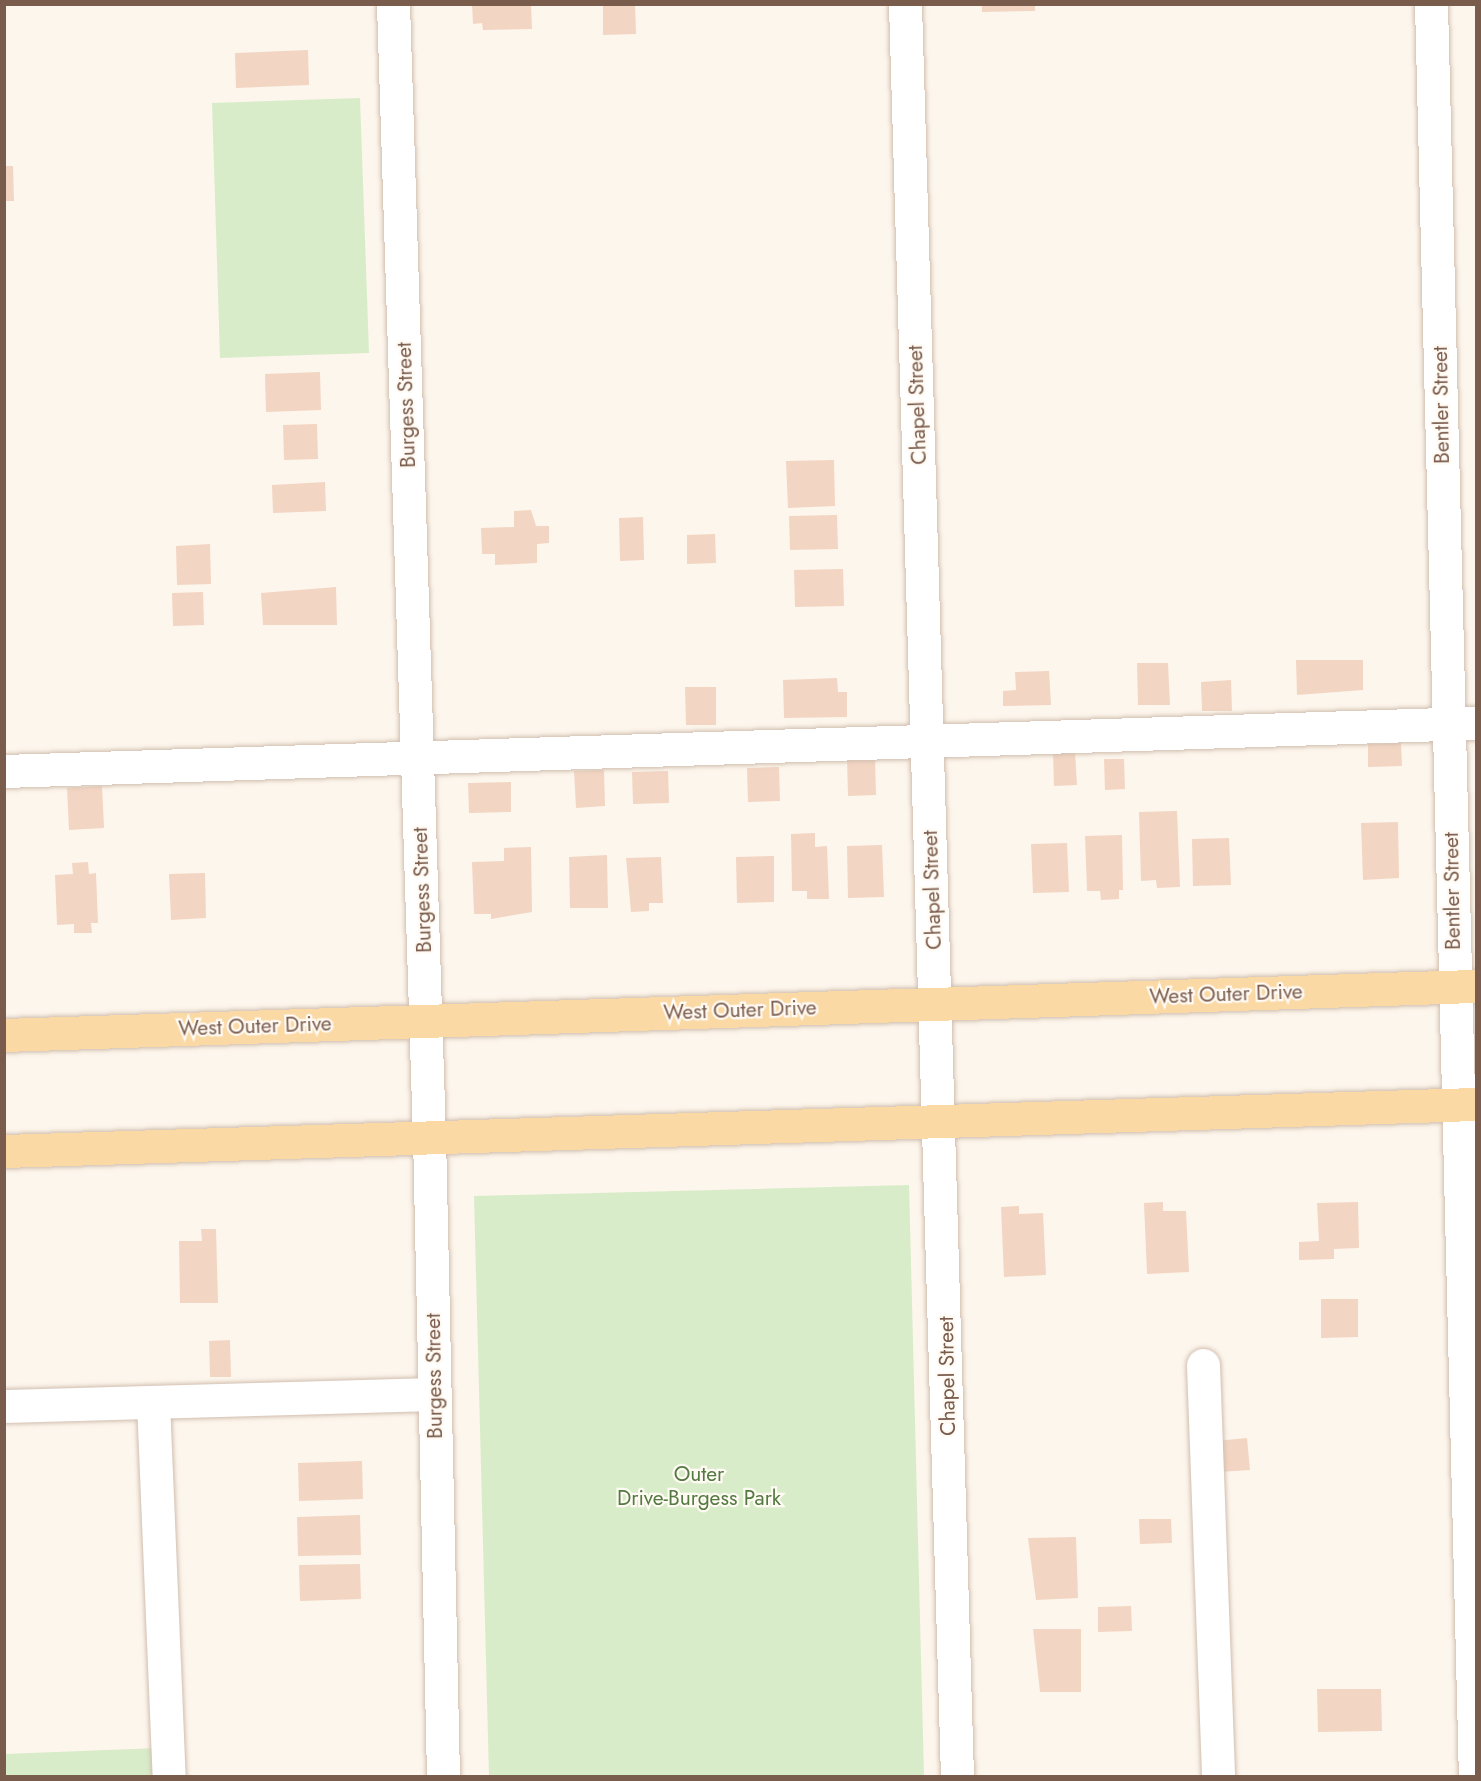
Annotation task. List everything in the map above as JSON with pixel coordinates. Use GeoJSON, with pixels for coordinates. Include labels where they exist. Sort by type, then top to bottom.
{"type":"FeatureCollection","features":[{"type":"Feature","properties":{"kind":"main road","name":"West Outer Drive"},"geometry":{"type":"LineString","coordinates":[[4,1035],[1465,986]]}},
{"type":"Feature","properties":{"kind":"main road"},"geometry":{"type":"LineString","coordinates":[[4,1151],[429,1135],[940,1122],[1467,1104]]}},
{"type":"Feature","properties":{"kind":"street","name":"Burgess Street"},"geometry":{"type":"LineString","coordinates":[[393,4],[426,1020],[443,1776]]}},
{"type":"Feature","properties":{"kind":"street","name":"Chapel Street"},"geometry":{"type":"LineString","coordinates":[[905,4],[940,1122],[957,1776]]}},
{"type":"Feature","properties":{"kind":"street","name":"Bentler Street"},"geometry":{"type":"LineString","coordinates":[[1431,4],[1462,723],[1475,1776]]}},
{"type":"Feature","properties":{"kind":"street"},"geometry":{"type":"LineString","coordinates":[[4,771],[1462,723]]}},
{"type":"Feature","properties":{"kind":"street"},"geometry":{"type":"LineString","coordinates":[[1203,1365],[1218,1776]]}},
{"type":"Feature","properties":{"kind":"street"},"geometry":{"type":"LineString","coordinates":[[4,1406],[435,1394]]}},
{"type":"Feature","properties":{"kind":"street"},"geometry":{"type":"LineString","coordinates":[[153,1402],[170,1776]]}},
{"type":"Feature","properties":{"kind":"green space"},"geometry":{"type":"Polygon","coordinates":[[[360,98],[369,353],[220,358],[212,103],[360,98]]]}},
{"type":"Feature","properties":{"kind":"green space","name":"Outer Drive-Burgess Park"},"geometry":{"type":"Polygon","coordinates":[[[909,1185],[924,1776],[489,1776],[474,1196],[909,1185]]]}},
{"type":"Feature","properties":{"kind":"green space"},"geometry":{"type":"Polygon","coordinates":[[[159,1748],[160,1776],[5,1776],[4,1754],[159,1748]]]}},
{"type":"Feature","properties":{"kind":"building"},"geometry":{"type":"Polygon","coordinates":[[[472,4],[531,4],[532,29],[483,30],[482,23],[473,24],[472,4]]]}},
{"type":"Feature","properties":{"kind":"building"},"geometry":{"type":"Polygon","coordinates":[[[603,4],[635,4],[636,34],[603,35],[603,4]]]}},
{"type":"Feature","properties":{"kind":"building"},"geometry":{"type":"Polygon","coordinates":[[[982,4],[1035,4],[1035,11],[982,12],[982,4]]]}},
{"type":"Feature","properties":{"kind":"building"},"geometry":{"type":"Polygon","coordinates":[[[308,50],[309,85],[236,88],[235,53],[308,50]]]}},
{"type":"Feature","properties":{"kind":"building"},"geometry":{"type":"Polygon","coordinates":[[[4,166],[13,166],[14,201],[4,201],[4,166]]]}},
{"type":"Feature","properties":{"kind":"building"},"geometry":{"type":"Polygon","coordinates":[[[320,372],[321,410],[266,412],[265,374],[320,372]]]}},
{"type":"Feature","properties":{"kind":"building"},"geometry":{"type":"Polygon","coordinates":[[[317,424],[318,459],[284,460],[283,425],[317,424]]]}},
{"type":"Feature","properties":{"kind":"building"},"geometry":{"type":"Polygon","coordinates":[[[834,460],[835,506],[788,508],[786,461],[834,460]]]}},
{"type":"Feature","properties":{"kind":"building"},"geometry":{"type":"Polygon","coordinates":[[[325,482],[326,511],[273,513],[272,485],[325,482]]]}},
{"type":"Feature","properties":{"kind":"building"},"geometry":{"type":"Polygon","coordinates":[[[531,510],[536,526],[549,526],[549,543],[537,544],[537,563],[495,565],[495,554],[482,554],[481,528],[514,527],[514,511],[531,510]]]}},
{"type":"Feature","properties":{"kind":"building"},"geometry":{"type":"Polygon","coordinates":[[[837,515],[838,549],[790,550],[789,516],[837,515]]]}},
{"type":"Feature","properties":{"kind":"building"},"geometry":{"type":"Polygon","coordinates":[[[643,517],[644,560],[620,561],[619,518],[643,517]]]}},
{"type":"Feature","properties":{"kind":"building"},"geometry":{"type":"Polygon","coordinates":[[[715,534],[716,563],[687,564],[687,535],[715,534]]]}},
{"type":"Feature","properties":{"kind":"building"},"geometry":{"type":"Polygon","coordinates":[[[210,544],[211,584],[177,585],[176,546],[210,544]]]}},
{"type":"Feature","properties":{"kind":"building"},"geometry":{"type":"Polygon","coordinates":[[[843,569],[844,606],[795,607],[794,570],[843,569]]]}},
{"type":"Feature","properties":{"kind":"building"},"geometry":{"type":"Polygon","coordinates":[[[336,587],[337,625],[263,625],[261,593],[336,587]]]}},
{"type":"Feature","properties":{"kind":"building"},"geometry":{"type":"Polygon","coordinates":[[[203,592],[204,625],[173,626],[172,593],[203,592]]]}},
{"type":"Feature","properties":{"kind":"building"},"geometry":{"type":"Polygon","coordinates":[[[1296,660],[1363,660],[1363,690],[1297,695],[1296,660]]]}},
{"type":"Feature","properties":{"kind":"building"},"geometry":{"type":"Polygon","coordinates":[[[1137,663],[1168,663],[1170,705],[1138,705],[1137,663]]]}},
{"type":"Feature","properties":{"kind":"building"},"geometry":{"type":"Polygon","coordinates":[[[1049,671],[1051,705],[1003,706],[1003,691],[1016,690],[1015,672],[1049,671]]]}},
{"type":"Feature","properties":{"kind":"building"},"geometry":{"type":"Polygon","coordinates":[[[837,678],[838,692],[847,692],[847,717],[784,718],[783,680],[837,678]]]}},
{"type":"Feature","properties":{"kind":"building"},"geometry":{"type":"Polygon","coordinates":[[[1231,680],[1232,711],[1202,711],[1201,682],[1231,680]]]}},
{"type":"Feature","properties":{"kind":"building"},"geometry":{"type":"Polygon","coordinates":[[[685,687],[716,687],[716,725],[686,725],[685,687]]]}},
{"type":"Feature","properties":{"kind":"building"},"geometry":{"type":"Polygon","coordinates":[[[1401,743],[1402,766],[1368,767],[1368,744],[1401,743]]]}},
{"type":"Feature","properties":{"kind":"building"},"geometry":{"type":"Polygon","coordinates":[[[1075,752],[1077,785],[1054,786],[1053,753],[1075,752]]]}},
{"type":"Feature","properties":{"kind":"building"},"geometry":{"type":"Polygon","coordinates":[[[875,757],[876,795],[848,796],[847,758],[875,757]]]}},
{"type":"Feature","properties":{"kind":"building"},"geometry":{"type":"Polygon","coordinates":[[[1104,759],[1124,759],[1125,789],[1105,790],[1104,759]]]}},
{"type":"Feature","properties":{"kind":"building"},"geometry":{"type":"Polygon","coordinates":[[[779,767],[780,801],[748,802],[747,768],[779,767]]]}},
{"type":"Feature","properties":{"kind":"building"},"geometry":{"type":"Polygon","coordinates":[[[604,770],[605,806],[576,808],[574,771],[604,770]]]}},
{"type":"Feature","properties":{"kind":"building"},"geometry":{"type":"Polygon","coordinates":[[[668,771],[669,803],[633,804],[632,772],[668,771]]]}},
{"type":"Feature","properties":{"kind":"building"},"geometry":{"type":"Polygon","coordinates":[[[511,782],[511,812],[469,813],[468,783],[511,782]]]}},
{"type":"Feature","properties":{"kind":"building"},"geometry":{"type":"Polygon","coordinates":[[[102,786],[104,828],[69,830],[67,788],[102,786]]]}},
{"type":"Feature","properties":{"kind":"building"},"geometry":{"type":"Polygon","coordinates":[[[1177,811],[1180,887],[1157,888],[1156,880],[1141,881],[1139,812],[1177,811]]]}},
{"type":"Feature","properties":{"kind":"building"},"geometry":{"type":"Polygon","coordinates":[[[1398,822],[1399,878],[1363,880],[1361,823],[1398,822]]]}},
{"type":"Feature","properties":{"kind":"building"},"geometry":{"type":"Polygon","coordinates":[[[815,833],[815,847],[827,846],[829,899],[807,899],[807,891],[792,891],[791,834],[815,833]]]}},
{"type":"Feature","properties":{"kind":"building"},"geometry":{"type":"Polygon","coordinates":[[[1122,835],[1123,890],[1119,890],[1119,899],[1101,900],[1100,891],[1087,891],[1085,836],[1122,835]]]}},
{"type":"Feature","properties":{"kind":"building"},"geometry":{"type":"Polygon","coordinates":[[[1229,838],[1231,885],[1193,886],[1192,839],[1229,838]]]}},
{"type":"Feature","properties":{"kind":"building"},"geometry":{"type":"Polygon","coordinates":[[[1067,843],[1069,892],[1033,893],[1031,844],[1067,843]]]}},
{"type":"Feature","properties":{"kind":"building"},"geometry":{"type":"Polygon","coordinates":[[[882,845],[884,897],[848,898],[847,846],[882,845]]]}},
{"type":"Feature","properties":{"kind":"building"},"geometry":{"type":"Polygon","coordinates":[[[531,847],[532,912],[491,919],[491,914],[474,914],[472,862],[504,861],[504,848],[531,847]]]}},
{"type":"Feature","properties":{"kind":"building"},"geometry":{"type":"Polygon","coordinates":[[[607,855],[608,908],[570,908],[569,857],[607,855]]]}},
{"type":"Feature","properties":{"kind":"building"},"geometry":{"type":"Polygon","coordinates":[[[774,856],[774,902],[737,903],[736,857],[774,856]]]}},
{"type":"Feature","properties":{"kind":"building"},"geometry":{"type":"Polygon","coordinates":[[[661,857],[663,903],[649,903],[649,911],[631,912],[626,858],[661,857]]]}},
{"type":"Feature","properties":{"kind":"building"},"geometry":{"type":"Polygon","coordinates":[[[88,862],[89,874],[96,873],[98,923],[91,923],[92,933],[74,933],[74,924],[57,925],[55,875],[73,874],[72,863],[88,862]]]}},
{"type":"Feature","properties":{"kind":"building"},"geometry":{"type":"Polygon","coordinates":[[[205,873],[206,918],[171,920],[169,874],[205,873]]]}},
{"type":"Feature","properties":{"kind":"building"},"geometry":{"type":"Polygon","coordinates":[[[1163,1202],[1163,1211],[1186,1211],[1189,1272],[1147,1274],[1144,1203],[1163,1202]]]}},
{"type":"Feature","properties":{"kind":"building"},"geometry":{"type":"Polygon","coordinates":[[[1358,1202],[1359,1248],[1334,1249],[1334,1259],[1299,1260],[1299,1242],[1319,1241],[1317,1203],[1358,1202]]]}},
{"type":"Feature","properties":{"kind":"building"},"geometry":{"type":"Polygon","coordinates":[[[1019,1206],[1019,1214],[1043,1213],[1046,1275],[1004,1277],[1001,1207],[1019,1206]]]}},
{"type":"Feature","properties":{"kind":"building"},"geometry":{"type":"Polygon","coordinates":[[[201,1229],[216,1229],[218,1303],[180,1303],[179,1241],[202,1241],[201,1229]]]}},
{"type":"Feature","properties":{"kind":"building"},"geometry":{"type":"Polygon","coordinates":[[[1321,1299],[1358,1299],[1358,1337],[1321,1338],[1321,1299]]]}},
{"type":"Feature","properties":{"kind":"building"},"geometry":{"type":"Polygon","coordinates":[[[230,1340],[231,1377],[210,1377],[209,1341],[230,1340]]]}},
{"type":"Feature","properties":{"kind":"building"},"geometry":{"type":"Polygon","coordinates":[[[1247,1438],[1250,1470],[1218,1472],[1216,1441],[1247,1438]]]}},
{"type":"Feature","properties":{"kind":"building"},"geometry":{"type":"Polygon","coordinates":[[[362,1461],[363,1499],[299,1501],[298,1463],[362,1461]]]}},
{"type":"Feature","properties":{"kind":"building"},"geometry":{"type":"Polygon","coordinates":[[[360,1515],[361,1555],[298,1556],[297,1517],[360,1515]]]}},
{"type":"Feature","properties":{"kind":"building"},"geometry":{"type":"Polygon","coordinates":[[[1139,1519],[1171,1519],[1172,1543],[1140,1544],[1139,1519]]]}},
{"type":"Feature","properties":{"kind":"building"},"geometry":{"type":"Polygon","coordinates":[[[1076,1537],[1078,1598],[1036,1600],[1028,1538],[1076,1537]]]}},
{"type":"Feature","properties":{"kind":"building"},"geometry":{"type":"Polygon","coordinates":[[[360,1564],[361,1599],[300,1601],[299,1565],[360,1564]]]}},
{"type":"Feature","properties":{"kind":"building"},"geometry":{"type":"Polygon","coordinates":[[[1131,1606],[1132,1631],[1098,1632],[1098,1607],[1131,1606]]]}},
{"type":"Feature","properties":{"kind":"building"},"geometry":{"type":"Polygon","coordinates":[[[1033,1629],[1081,1629],[1081,1692],[1040,1692],[1033,1629]]]}},
{"type":"Feature","properties":{"kind":"building"},"geometry":{"type":"Polygon","coordinates":[[[1317,1689],[1381,1689],[1382,1731],[1318,1732],[1317,1689]]]}}]}
